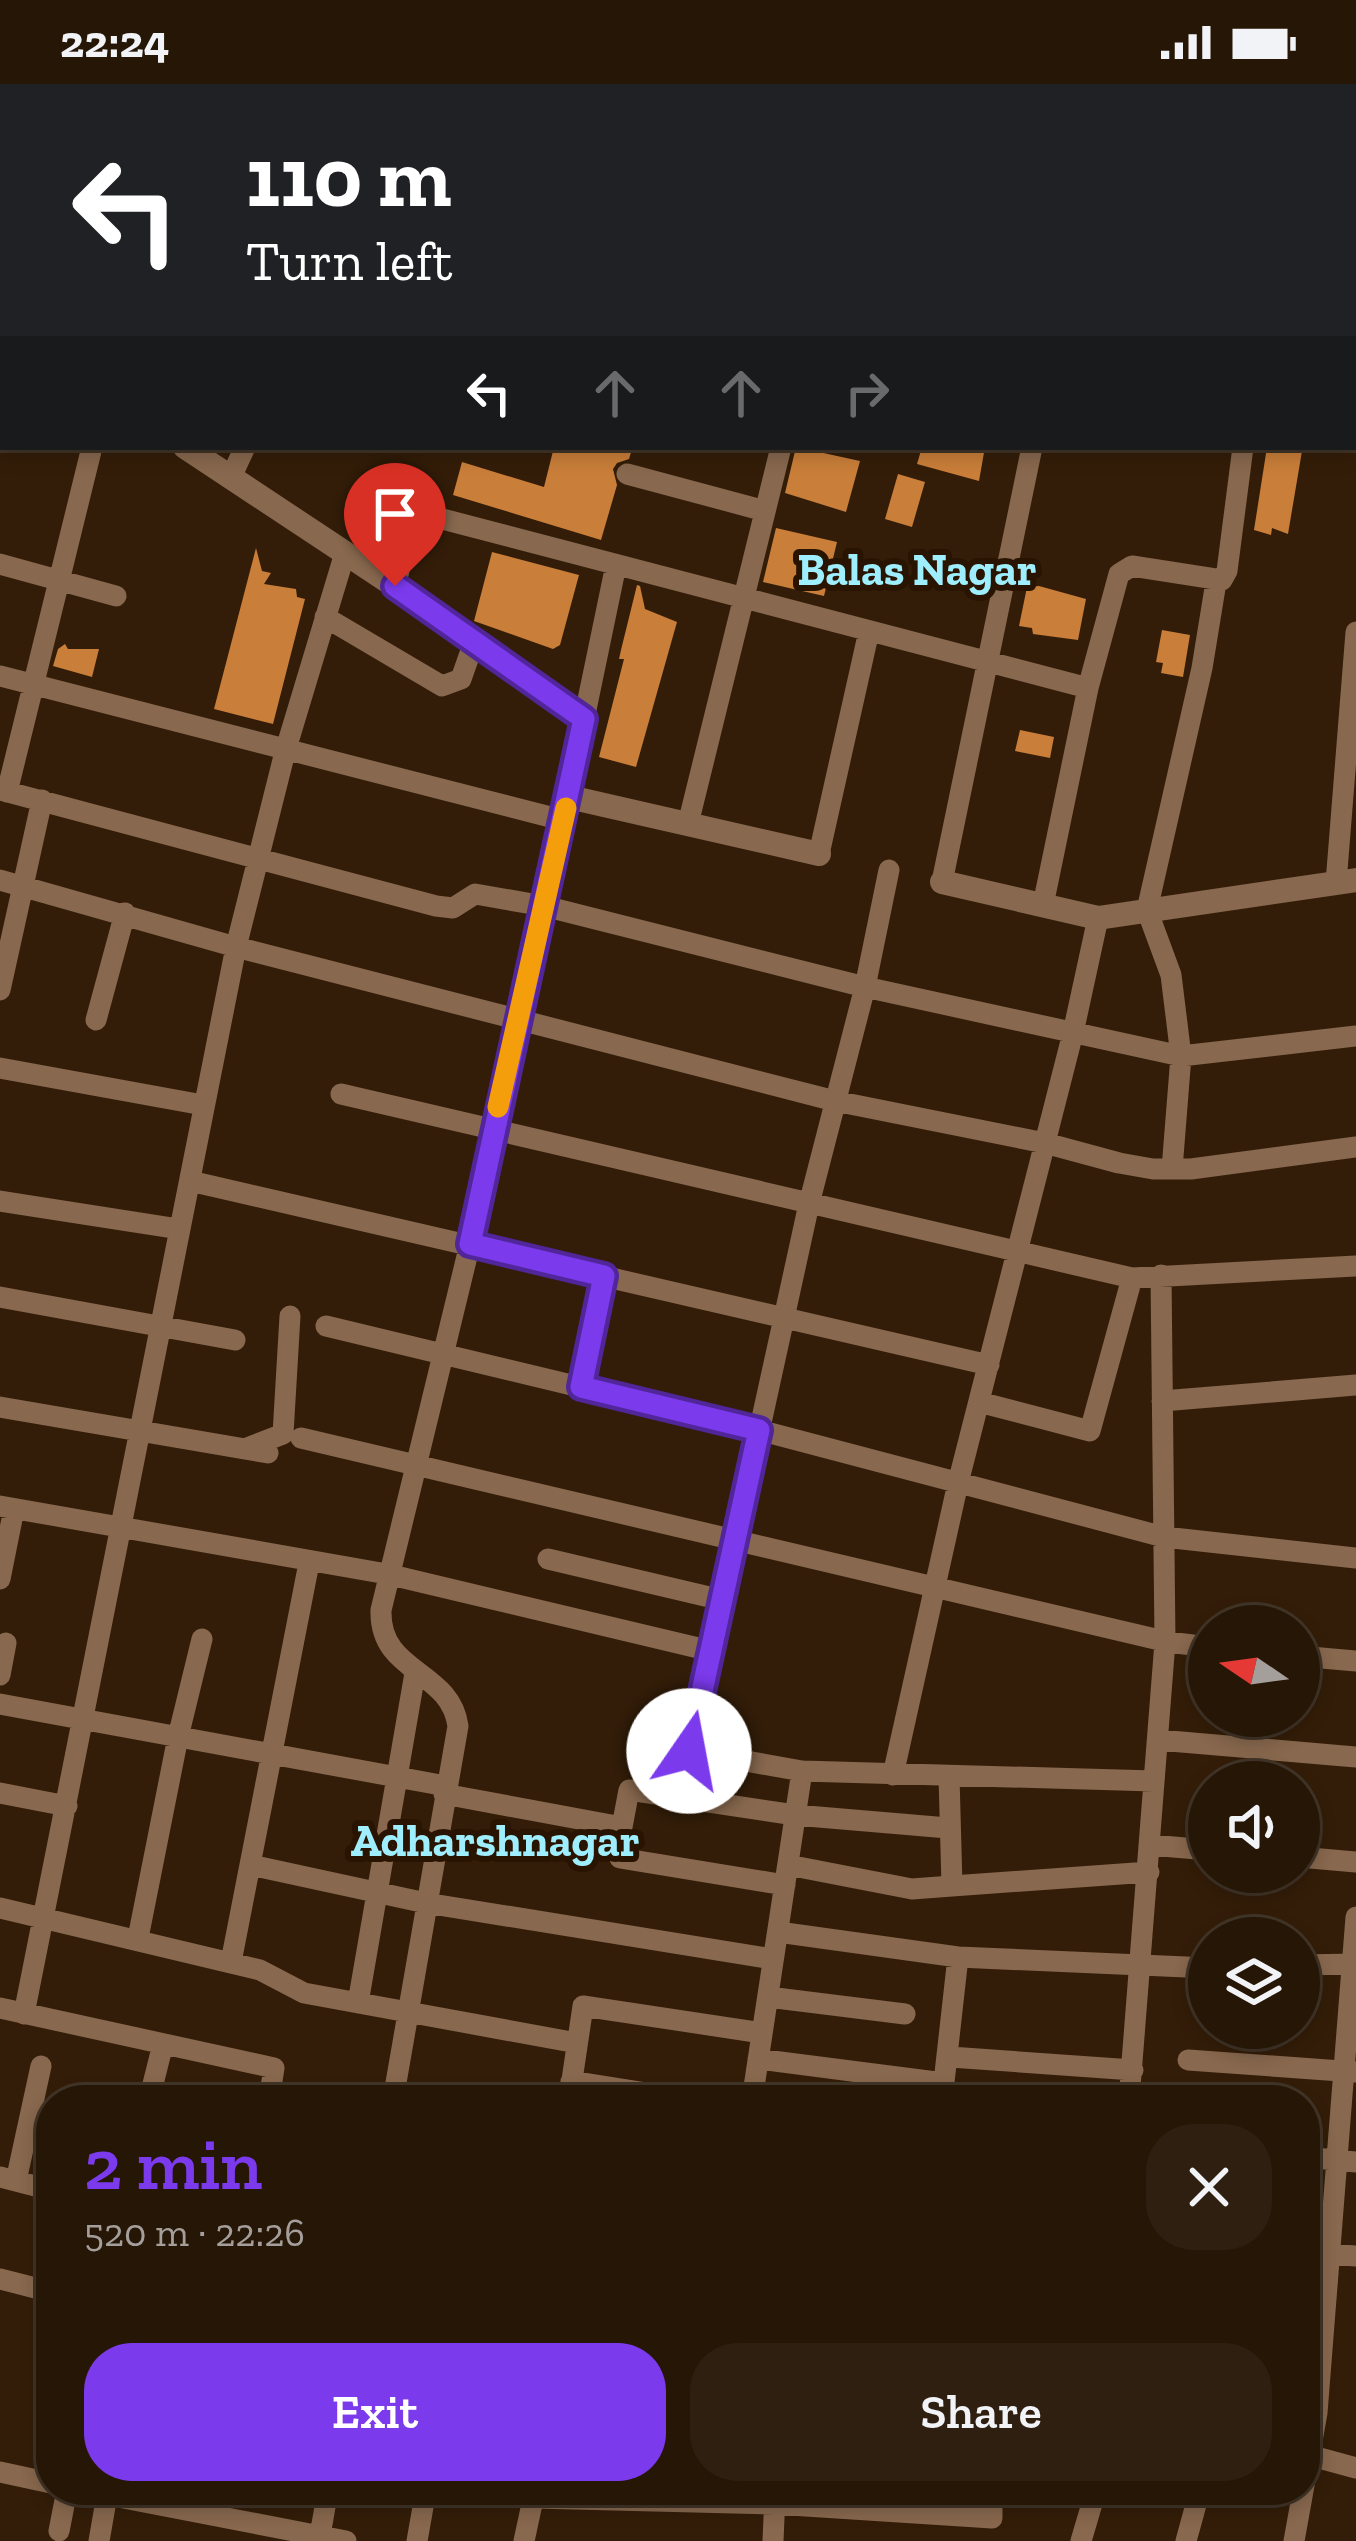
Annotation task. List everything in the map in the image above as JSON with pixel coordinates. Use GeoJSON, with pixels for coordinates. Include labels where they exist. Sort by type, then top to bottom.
{"type":"FeatureCollection","features":[{"type":"Feature","properties":{"kind":"street"},"geometry":{"type":"LineString","coordinates":[[91,450],[4,791],[444,908],[475,894],[544,906],[865,987],[1181,1056],[1356,1036]]}},
{"type":"Feature","properties":{"kind":"street"},"geometry":{"type":"LineString","coordinates":[[190,450],[584,719]]}},
{"type":"Feature","properties":{"kind":"street"},"geometry":{"type":"LineString","coordinates":[[232,475],[243,450]]}},
{"type":"Feature","properties":{"kind":"street"},"geometry":{"type":"LineString","coordinates":[[688,824],[780,450]]}},
{"type":"Feature","properties":{"kind":"street"},"geometry":{"type":"LineString","coordinates":[[1031,450],[943,882],[1098,918],[1346,881],[1356,632]]}},
{"type":"Feature","properties":{"kind":"street"},"geometry":{"type":"LineString","coordinates":[[1043,905],[1088,688],[1119,574],[1132,566],[1222,580],[1243,450]]}},
{"type":"Feature","properties":{"kind":"street"},"geometry":{"type":"LineString","coordinates":[[627,474],[765,511]]}},
{"type":"Feature","properties":{"kind":"street"},"geometry":{"type":"LineString","coordinates":[[395,586],[409,532],[418,518],[431,516],[1088,688]]}},
{"type":"Feature","properties":{"kind":"street"},"geometry":{"type":"LineString","coordinates":[[23,2014],[236,946],[285,752],[344,553]]}},
{"type":"Feature","properties":{"kind":"street"},"geometry":{"type":"LineString","coordinates":[[0,565],[116,596]]}},
{"type":"Feature","properties":{"kind":"street"},"geometry":{"type":"LineString","coordinates":[[396,2085],[445,1790],[458,1743],[457,1716],[447,1694],[415,1673],[382,1636],[380,1610],[470,1244],[616,565]]}},
{"type":"Feature","properties":{"kind":"street"},"geometry":{"type":"LineString","coordinates":[[1172,1169],[1181,1056],[1171,975],[1147,910],[1202,668],[1216,582]]}},
{"type":"Feature","properties":{"kind":"street"},"geometry":{"type":"LineString","coordinates":[[325,617],[442,686],[461,679],[474,642]]}},
{"type":"Feature","properties":{"kind":"street"},"geometry":{"type":"LineString","coordinates":[[0,676],[285,752],[566,808],[688,824],[819,854],[869,631]]}},
{"type":"Feature","properties":{"kind":"street"},"geometry":{"type":"LineString","coordinates":[[0,990],[11,882],[42,800]]}},
{"type":"Feature","properties":{"kind":"street"},"geometry":{"type":"LineString","coordinates":[[889,870],[865,987],[808,1204],[689,1751],[802,1771],[1154,1781]]}},
{"type":"Feature","properties":{"kind":"street"},"geometry":{"type":"LineString","coordinates":[[11,882],[236,946],[835,1101],[1045,1143],[1119,1163],[1172,1169],[1356,1147]]}},
{"type":"Feature","properties":{"kind":"street"},"geometry":{"type":"LineString","coordinates":[[96,1020],[125,913]]}},
{"type":"Feature","properties":{"kind":"street"},"geometry":{"type":"LineString","coordinates":[[892,1775],[958,1483],[1019,1252],[1098,918]]}},
{"type":"Feature","properties":{"kind":"street"},"geometry":{"type":"LineString","coordinates":[[0,1068],[203,1105]]}},
{"type":"Feature","properties":{"kind":"street"},"geometry":{"type":"LineString","coordinates":[[341,1094],[1132,1278],[1356,1266]]}},
{"type":"Feature","properties":{"kind":"street"},"geometry":{"type":"LineString","coordinates":[[190,1181],[989,1365]]}},
{"type":"Feature","properties":{"kind":"street"},"geometry":{"type":"LineString","coordinates":[[0,1201],[179,1229]]}},
{"type":"Feature","properties":{"kind":"street"},"geometry":{"type":"LineString","coordinates":[[1131,2085],[1165,1642],[1161,1275]]}},
{"type":"Feature","properties":{"kind":"street"},"geometry":{"type":"LineString","coordinates":[[581,1387],[604,1276]]}},
{"type":"Feature","properties":{"kind":"street"},"geometry":{"type":"LineString","coordinates":[[979,1402],[1090,1431],[1132,1278]]}},
{"type":"Feature","properties":{"kind":"street"},"geometry":{"type":"LineString","coordinates":[[0,1297],[235,1340]]}},
{"type":"Feature","properties":{"kind":"street"},"geometry":{"type":"LineString","coordinates":[[0,1407],[257,1450],[284,1434],[290,1316]]}},
{"type":"Feature","properties":{"kind":"street"},"geometry":{"type":"LineString","coordinates":[[326,1326],[759,1430],[1164,1538],[1356,1558]]}},
{"type":"Feature","properties":{"kind":"street"},"geometry":{"type":"LineString","coordinates":[[1162,1401],[1356,1385]]}},
{"type":"Feature","properties":{"kind":"street"},"geometry":{"type":"LineString","coordinates":[[301,1438],[1188,1645]]}},
{"type":"Feature","properties":{"kind":"street"},"geometry":{"type":"LineString","coordinates":[[0,1579],[7,1508],[387,1574],[711,1652]]}},
{"type":"Feature","properties":{"kind":"street"},"geometry":{"type":"LineString","coordinates":[[548,1559],[722,1600]]}},
{"type":"Feature","properties":{"kind":"street"},"geometry":{"type":"LineString","coordinates":[[230,1962],[309,1562]]}},
{"type":"Feature","properties":{"kind":"street"},"geometry":{"type":"LineString","coordinates":[[138,1938],[202,1639]]}},
{"type":"Feature","properties":{"kind":"street"},"geometry":{"type":"LineString","coordinates":[[0,1675],[6,1643]]}},
{"type":"Feature","properties":{"kind":"street"},"geometry":{"type":"LineString","coordinates":[[1320,1658],[1356,1661]]}},
{"type":"Feature","properties":{"kind":"street"},"geometry":{"type":"LineString","coordinates":[[358,2003],[415,1673]]}},
{"type":"Feature","properties":{"kind":"street"},"geometry":{"type":"LineString","coordinates":[[0,1704],[396,1777],[622,1827],[628,1790],[795,1815],[948,1828]]}},
{"type":"Feature","properties":{"kind":"street"},"geometry":{"type":"LineString","coordinates":[[1158,1740],[1356,1757]]}},
{"type":"Feature","properties":{"kind":"street"},"geometry":{"type":"LineString","coordinates":[[754,2085],[802,1771]]}},
{"type":"Feature","properties":{"kind":"street"},"geometry":{"type":"LineString","coordinates":[[950,1777],[952,1886]]}},
{"type":"Feature","properties":{"kind":"street"},"geometry":{"type":"LineString","coordinates":[[0,1793],[67,1806]]}},
{"type":"Feature","properties":{"kind":"street"},"geometry":{"type":"LineString","coordinates":[[1150,1845],[1188,1848]]}},
{"type":"Feature","properties":{"kind":"street"},"geometry":{"type":"LineString","coordinates":[[620,1858],[912,1889],[1149,1872]]}},
{"type":"Feature","properties":{"kind":"street"},"geometry":{"type":"LineString","coordinates":[[1320,1859],[1356,1862]]}},
{"type":"Feature","properties":{"kind":"street"},"geometry":{"type":"LineString","coordinates":[[250,1864],[426,1903],[773,1959]]}},
{"type":"Feature","properties":{"kind":"street"},"geometry":{"type":"LineString","coordinates":[[0,1908],[271,1973],[304,1993],[577,2043]]}},
{"type":"Feature","properties":{"kind":"street"},"geometry":{"type":"LineString","coordinates":[[1320,2241],[1347,2161],[1356,1917]]}},
{"type":"Feature","properties":{"kind":"street"},"geometry":{"type":"LineString","coordinates":[[778,1932],[958,1957],[1188,1968]]}},
{"type":"Feature","properties":{"kind":"street"},"geometry":{"type":"LineString","coordinates":[[944,2085],[958,1957]]}},
{"type":"Feature","properties":{"kind":"street"},"geometry":{"type":"LineString","coordinates":[[1320,1964],[1354,1963]]}},
{"type":"Feature","properties":{"kind":"street"},"geometry":{"type":"LineString","coordinates":[[768,1996],[904,2014]]}},
{"type":"Feature","properties":{"kind":"street"},"geometry":{"type":"LineString","coordinates":[[551,2038],[583,2006]]}},
{"type":"Feature","properties":{"kind":"street"},"geometry":{"type":"LineString","coordinates":[[583,2006],[762,2033]]}},
{"type":"Feature","properties":{"kind":"street"},"geometry":{"type":"LineString","coordinates":[[571,2085],[583,2006]]}},
{"type":"Feature","properties":{"kind":"street"},"geometry":{"type":"LineString","coordinates":[[0,2008],[274,2068],[271,2085]]}},
{"type":"Feature","properties":{"kind":"street"},"geometry":{"type":"LineString","coordinates":[[153,2085],[163,2044]]}},
{"type":"Feature","properties":{"kind":"street"},"geometry":{"type":"LineString","coordinates":[[950,2057],[1132,2070]]}},
{"type":"Feature","properties":{"kind":"street"},"geometry":{"type":"LineString","coordinates":[[758,2059],[904,2085]]}},
{"type":"Feature","properties":{"kind":"street"},"geometry":{"type":"LineString","coordinates":[[1188,2060],[1350,2072]]}},
{"type":"Feature","properties":{"kind":"street"},"geometry":{"type":"LineString","coordinates":[[8,2179],[41,2066]]}},
{"type":"Feature","properties":{"kind":"street"},"geometry":{"type":"LineString","coordinates":[[1320,2253],[1356,2256]]}},
{"type":"Feature","properties":{"kind":"street"},"geometry":{"type":"LineString","coordinates":[[0,2279],[36,2288]]}},
{"type":"Feature","properties":{"kind":"street"},"geometry":{"type":"LineString","coordinates":[[1320,2466],[1356,2468]]}},
{"type":"Feature","properties":{"kind":"street"},"geometry":{"type":"LineString","coordinates":[[0,2472],[36,2480]]}},
{"type":"Feature","properties":{"kind":"street"},"geometry":{"type":"LineString","coordinates":[[59,2531],[64,2505]]}},
{"type":"Feature","properties":{"kind":"street"},"geometry":{"type":"LineString","coordinates":[[99,2541],[104,2505]]}},
{"type":"Feature","properties":{"kind":"street"},"geometry":{"type":"LineString","coordinates":[[195,2505],[320,2539],[346,2541]]}},
{"type":"Feature","properties":{"kind":"street"},"geometry":{"type":"LineString","coordinates":[[320,2539],[326,2505]]}},
{"type":"Feature","properties":{"kind":"street"},"geometry":{"type":"LineString","coordinates":[[418,2541],[424,2505]]}},
{"type":"Feature","properties":{"kind":"street"},"geometry":{"type":"LineString","coordinates":[[524,2541],[532,2505]]}},
{"type":"Feature","properties":{"kind":"street"},"geometry":{"type":"LineString","coordinates":[[773,2541],[775,2505]]}},
{"type":"Feature","properties":{"kind":"street"},"geometry":{"type":"LineString","coordinates":[[858,2505],[992,2518],[992,2505]]}},
{"type":"Feature","properties":{"kind":"street"},"geometry":{"type":"LineString","coordinates":[[1082,2541],[1092,2505]]}},
{"type":"Feature","properties":{"kind":"street"},"geometry":{"type":"LineString","coordinates":[[1186,2541],[1196,2505]]}},
{"type":"Feature","properties":{"kind":"street"},"geometry":{"type":"LineString","coordinates":[[1294,2541],[1301,2505]]}},
{"type":"Feature","properties":{"kind":"building"},"geometry":{"type":"Polygon","coordinates":[[[553,450],[632,450],[629,459],[613,469],[617,485],[601,540],[453,495],[462,462],[544,487],[553,450]]]}},
{"type":"Feature","properties":{"kind":"building"},"geometry":{"type":"Polygon","coordinates":[[[795,450],[860,461],[846,512],[785,493],[795,450]]]}},
{"type":"Feature","properties":{"kind":"building"},"geometry":{"type":"Polygon","coordinates":[[[921,450],[984,450],[979,481],[917,464],[921,450]]]}},
{"type":"Feature","properties":{"kind":"building"},"geometry":{"type":"Polygon","coordinates":[[[1267,450],[1302,451],[1288,534],[1272,528],[1271,535],[1254,530],[1267,450]]]}},
{"type":"Feature","properties":{"kind":"building"},"geometry":{"type":"Polygon","coordinates":[[[898,474],[925,482],[912,527],[885,519],[898,474]]]}},
{"type":"Feature","properties":{"kind":"building"},"geometry":{"type":"Polygon","coordinates":[[[776,528],[837,542],[824,596],[763,582],[776,528]]]}},
{"type":"Feature","properties":{"kind":"building"},"geometry":{"type":"Polygon","coordinates":[[[256,548],[262,571],[271,573],[264,584],[296,589],[297,597],[305,599],[273,724],[214,709],[256,548]]]}},
{"type":"Feature","properties":{"kind":"building"},"geometry":{"type":"Polygon","coordinates":[[[492,552],[579,575],[560,645],[553,649],[474,621],[492,552]]]}},
{"type":"Feature","properties":{"kind":"building"},"geometry":{"type":"Polygon","coordinates":[[[637,585],[645,609],[677,622],[636,767],[599,757],[637,585]]]}},
{"type":"Feature","properties":{"kind":"building"},"geometry":{"type":"Polygon","coordinates":[[[1027,587],[1086,599],[1078,640],[1033,634],[1032,628],[1019,626],[1027,587]]]}},
{"type":"Feature","properties":{"kind":"building"},"geometry":{"type":"Polygon","coordinates":[[[1162,630],[1190,635],[1183,677],[1161,673],[1163,663],[1156,662],[1162,630]]]}},
{"type":"Feature","properties":{"kind":"building"},"geometry":{"type":"Polygon","coordinates":[[[65,644],[68,649],[99,649],[92,677],[53,666],[58,649],[65,644]]]}},
{"type":"Feature","properties":{"kind":"building"},"geometry":{"type":"Polygon","coordinates":[[[1020,730],[1054,737],[1050,758],[1015,751],[1020,730]]]}},
{"type":"Feature","properties":{"kind":"slow traffic"},"geometry":{"type":"LineString","coordinates":[[498,1107],[566,808]]}},
{"type":"Feature","properties":{"kind":"district","name":"Balas Nagar"},"geometry":{"type":"Point","coordinates":[917,570]}},
{"type":"Feature","properties":{"kind":"district","name":"Adharshnagar"},"geometry":{"type":"Point","coordinates":[495,1841]}},
{"type":"Feature","properties":{"kind":"route"},"geometry":{"type":"LineString","coordinates":[[395,586],[584,719],[470,1244],[604,1276],[581,1387],[759,1430],[689,1751]]}}]}
